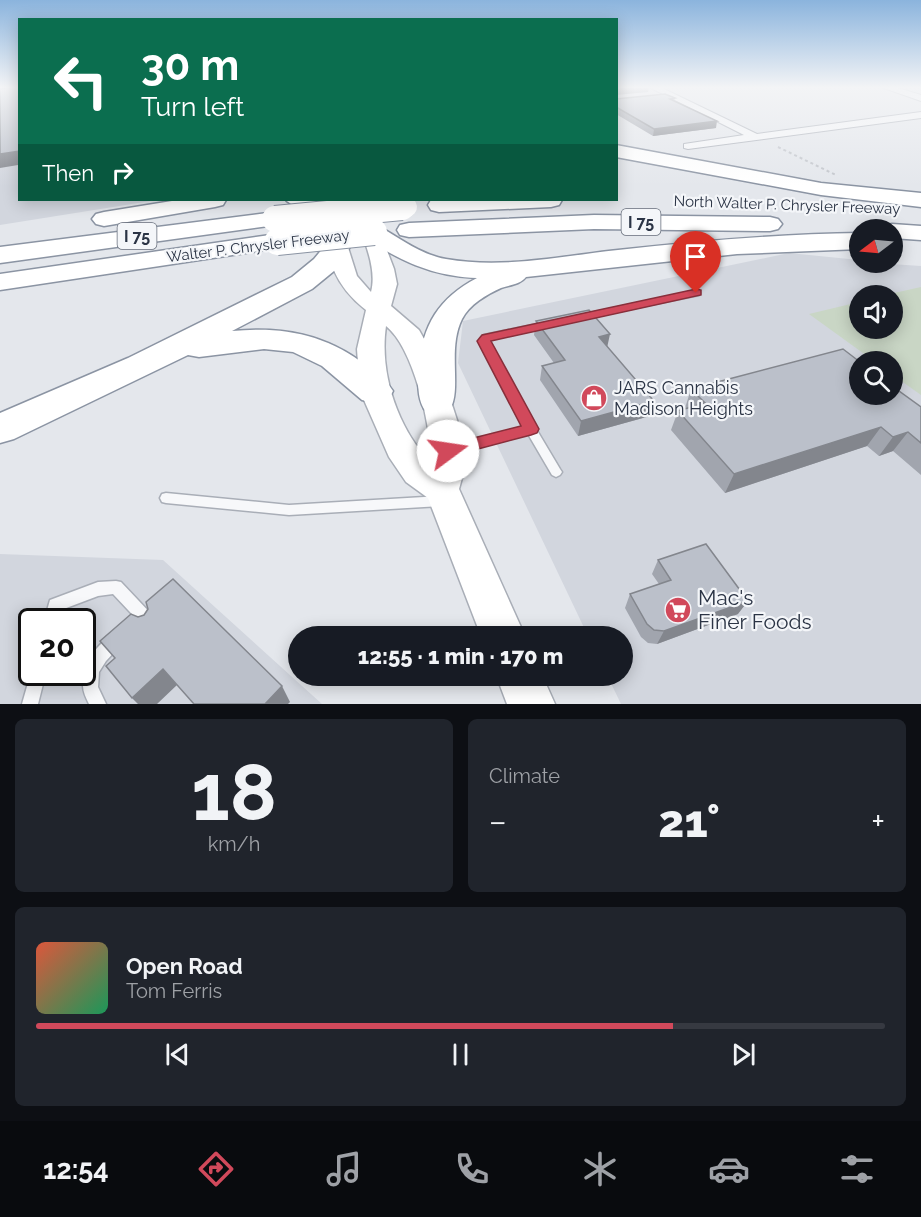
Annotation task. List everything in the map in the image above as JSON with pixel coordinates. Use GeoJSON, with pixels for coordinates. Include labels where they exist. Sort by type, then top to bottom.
{"type":"FeatureCollection","features":[{"type":"Feature","properties":{"kind":"highway"},"geometry":{"type":"LineString","coordinates":[[623,151],[821,189],[921,200]]}},
{"type":"Feature","properties":{"kind":"highway"},"geometry":{"type":"LineString","coordinates":[[0,237],[209,201]]}},
{"type":"Feature","properties":{"kind":"highway"},"geometry":{"type":"LineString","coordinates":[[300,201],[319,208],[327,207]]}},
{"type":"Feature","properties":{"kind":"highway","name":"I 75"},"geometry":{"type":"LineString","coordinates":[[408,218],[543,201]]}},
{"type":"Feature","properties":{"kind":"highway","name":"North Walter P. Chrysler Freeway"},"geometry":{"type":"LineString","coordinates":[[769,202],[921,211]]}},
{"type":"Feature","properties":{"kind":"highway","name":"I 75"},"geometry":{"type":"LineString","coordinates":[[408,218],[763,223],[849,228]]}},
{"type":"Feature","properties":{"kind":"highway","name":"Walter P. Chrysler Freeway"},"geometry":{"type":"LineString","coordinates":[[0,255],[408,218]]}},
{"type":"Feature","properties":{"kind":"highway","name":"Walter P. Chrysler Freeway"},"geometry":{"type":"LineString","coordinates":[[0,282],[276,230]]}},
{"type":"Feature","properties":{"kind":"highway"},"geometry":{"type":"LineString","coordinates":[[369,230],[408,255],[447,267],[492,269],[739,244],[849,241]]}},
{"type":"Feature","properties":{"kind":"highway"},"geometry":{"type":"LineString","coordinates":[[903,232],[921,233]]}},
{"type":"Feature","properties":{"kind":"highway"},"geometry":{"type":"LineString","coordinates":[[903,242],[921,243]]}},
{"type":"Feature","properties":{"kind":"highway"},"geometry":{"type":"LineString","coordinates":[[0,429],[140,366],[302,283],[324,265],[338,248]]}},
{"type":"Feature","properties":{"kind":"highway"},"geometry":{"type":"LineString","coordinates":[[436,400],[435,367],[441,327],[458,303],[475,289],[498,279],[559,264]]}},
{"type":"Feature","properties":{"kind":"highway"},"geometry":{"type":"LineString","coordinates":[[140,366],[174,354],[219,343],[249,339],[281,340],[300,343],[329,355],[375,391]]}},
{"type":"Feature","properties":{"kind":"main road"},"geometry":{"type":"LineString","coordinates":[[359,201],[383,269],[385,284],[370,349],[375,391],[400,448],[418,472],[444,495],[499,626]]}},
{"type":"Feature","properties":{"kind":"main road"},"geometry":{"type":"LineString","coordinates":[[327,207],[346,277],[358,293],[399,324],[418,348],[448,442],[448,467],[444,495]]}},
{"type":"Feature","properties":{"kind":"main road"},"geometry":{"type":"LineString","coordinates":[[524,686],[531,704]]}},
{"type":"Feature","properties":{"kind":"street"},"geometry":{"type":"LineString","coordinates":[[722,120],[756,136]]}},
{"type":"Feature","properties":{"kind":"street"},"geometry":{"type":"LineString","coordinates":[[717,152],[699,148],[687,142],[883,120]]}},
{"type":"Feature","properties":{"kind":"lane"},"geometry":{"type":"LineString","coordinates":[[568,320],[696,293]]}},
{"type":"Feature","properties":{"kind":"lane"},"geometry":{"type":"LineString","coordinates":[[556,472],[484,341],[487,338],[557,323]]}},
{"type":"Feature","properties":{"kind":"lane"},"geometry":{"type":"LineString","coordinates":[[448,451],[531,429]]}},
{"type":"Feature","properties":{"kind":"lane"},"geometry":{"type":"LineString","coordinates":[[166,498],[289,510],[444,495]]}},
{"type":"Feature","properties":{"kind":"lane"},"geometry":{"type":"LineString","coordinates":[[54,608],[55,605],[98,588],[116,587],[140,624],[105,651],[96,664]]}},
{"type":"Feature","properties":{"kind":"lane"},"geometry":{"type":"LineString","coordinates":[[30,704],[34,686]]}},
{"type":"Feature","properties":{"kind":"lane"},"geometry":{"type":"LineString","coordinates":[[90,686],[91,695],[98,704]]}},
{"type":"Feature","properties":{"kind":"path"},"geometry":{"type":"LineString","coordinates":[[775,145],[838,175]]}},
{"type":"Feature","properties":{"kind":"shaded area"},"geometry":{"type":"Polygon","coordinates":[[[0,120],[18,120],[18,201],[151,201],[0,225],[0,120]]]}},
{"type":"Feature","properties":{"kind":"shaded area"},"geometry":{"type":"Polygon","coordinates":[[[789,253],[849,259],[849,273],[903,273],[903,265],[921,266],[921,704],[621,704],[612,686],[633,686],[633,626],[583,626],[458,363],[463,321],[789,253]]]}},
{"type":"Feature","properties":{"kind":"shaded area"},"geometry":{"type":"Polygon","coordinates":[[[0,554],[163,560],[288,673],[288,686],[302,686],[322,704],[0,704],[0,554]]]}},
{"type":"Feature","properties":{"kind":"green space"},"geometry":{"type":"Polygon","coordinates":[[[921,287],[921,395],[903,382],[903,351],[860,351],[809,314],[849,304],[849,339],[903,339],[903,291],[921,287]]]}},
{"type":"Feature","properties":{"kind":"building"},"geometry":{"type":"Polygon","coordinates":[[[0,120],[18,120],[18,151],[0,154],[0,120]]]}},
{"type":"Feature","properties":{"kind":"building"},"geometry":{"type":"Polygon","coordinates":[[[638,120],[717,121],[654,129],[638,120]]]}},
{"type":"Feature","properties":{"kind":"building"},"geometry":{"type":"Polygon","coordinates":[[[589,310],[610,334],[599,337],[654,401],[581,421],[542,366],[565,360],[536,321],[589,310]]]}},
{"type":"Feature","properties":{"kind":"building"},"geometry":{"type":"Polygon","coordinates":[[[843,349],[849,354],[849,405],[903,405],[903,394],[921,407],[921,443],[908,432],[893,437],[881,427],[734,474],[678,411],[705,403],[691,389],[843,349]]]}},
{"type":"Feature","properties":{"kind":"building"},"geometry":{"type":"Polygon","coordinates":[[[706,544],[748,601],[664,631],[654,630],[647,624],[630,594],[671,580],[658,560],[706,544]]]}},
{"type":"Feature","properties":{"kind":"building"},"geometry":{"type":"Polygon","coordinates":[[[173,579],[282,686],[265,704],[194,704],[163,669],[132,698],[106,666],[115,658],[100,641],[131,614],[138,617],[144,615],[148,609],[146,602],[173,579]]]}},
{"type":"Feature","properties":{"kind":"place","name":"JARS Cannabis Madison Heights"},"geometry":{"type":"Point","coordinates":[594,398]}},
{"type":"Feature","properties":{"kind":"place","name":"Mac's Finer Foods"},"geometry":{"type":"Point","coordinates":[678,610]}},
{"type":"Feature","properties":{"kind":"route"},"geometry":{"type":"LineString","coordinates":[[448,451],[531,429],[484,341],[487,338],[696,293]]}}]}
